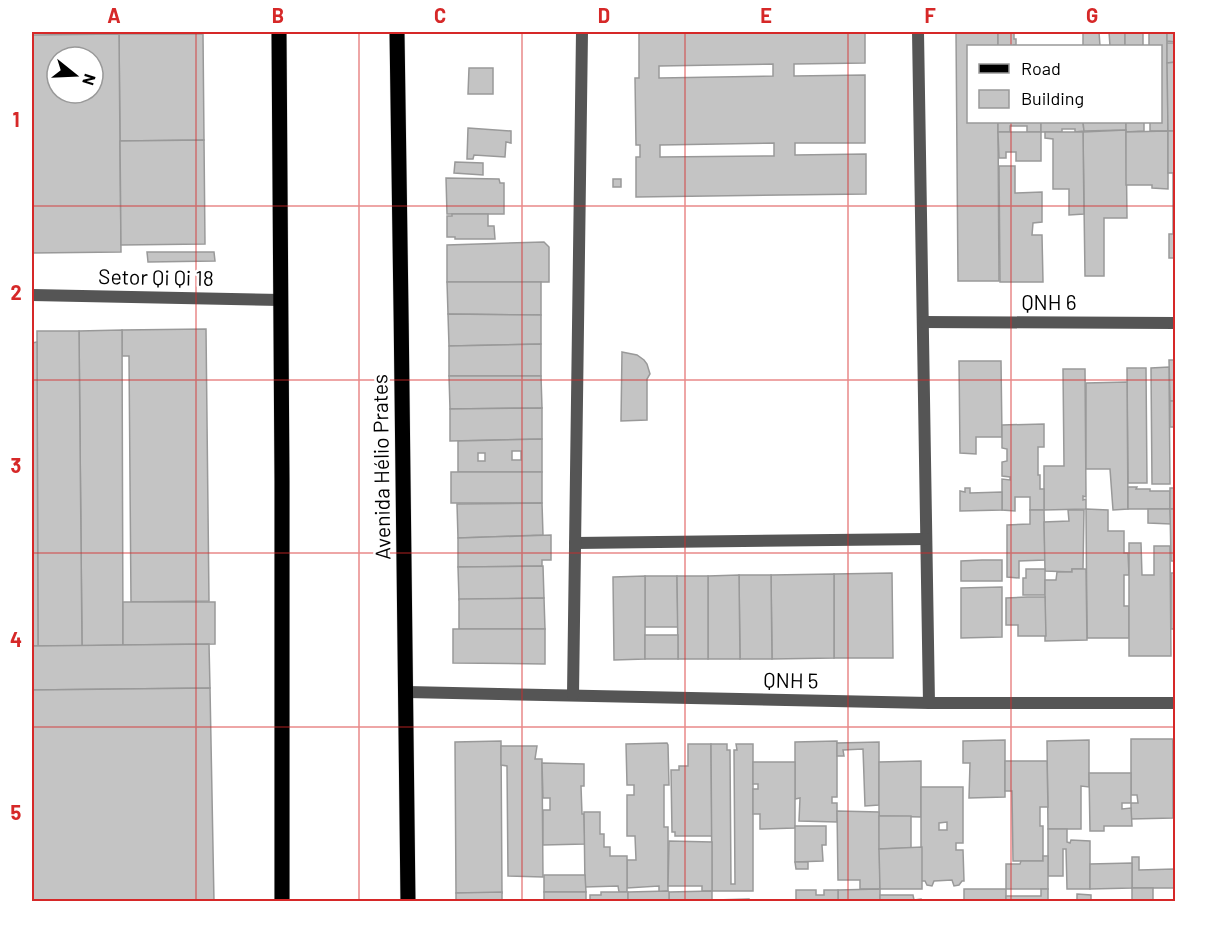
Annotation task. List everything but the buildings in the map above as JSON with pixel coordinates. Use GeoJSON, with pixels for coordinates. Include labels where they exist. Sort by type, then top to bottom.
{"type":"FeatureCollection","features":[{"type":"Feature","properties":{"kind":"main road"},"geometry":{"type":"LineString","coordinates":[[279,32],[282,902]]}},
{"type":"Feature","properties":{"kind":"main road","name":"Avenida Hélio Prates"},"geometry":{"type":"LineString","coordinates":[[398,32],[408,902]]}},
{"type":"Feature","properties":{"kind":"street"},"geometry":{"type":"LineString","coordinates":[[573,695],[582,32]]}},
{"type":"Feature","properties":{"kind":"street"},"geometry":{"type":"LineString","coordinates":[[918,32],[929,703]]}},
{"type":"Feature","properties":{"kind":"street","name":"Setor Qi Qi 18"},"geometry":{"type":"LineString","coordinates":[[32,295],[280,300]]}},
{"type":"Feature","properties":{"kind":"street","name":"QNH 6"},"geometry":{"type":"LineString","coordinates":[[923,322],[1176,323]]}},
{"type":"Feature","properties":{"kind":"street"},"geometry":{"type":"LineString","coordinates":[[575,543],[926,539]]}},
{"type":"Feature","properties":{"kind":"street","name":"QNH 5"},"geometry":{"type":"LineString","coordinates":[[407,692],[929,703],[1176,703]]}}]}
